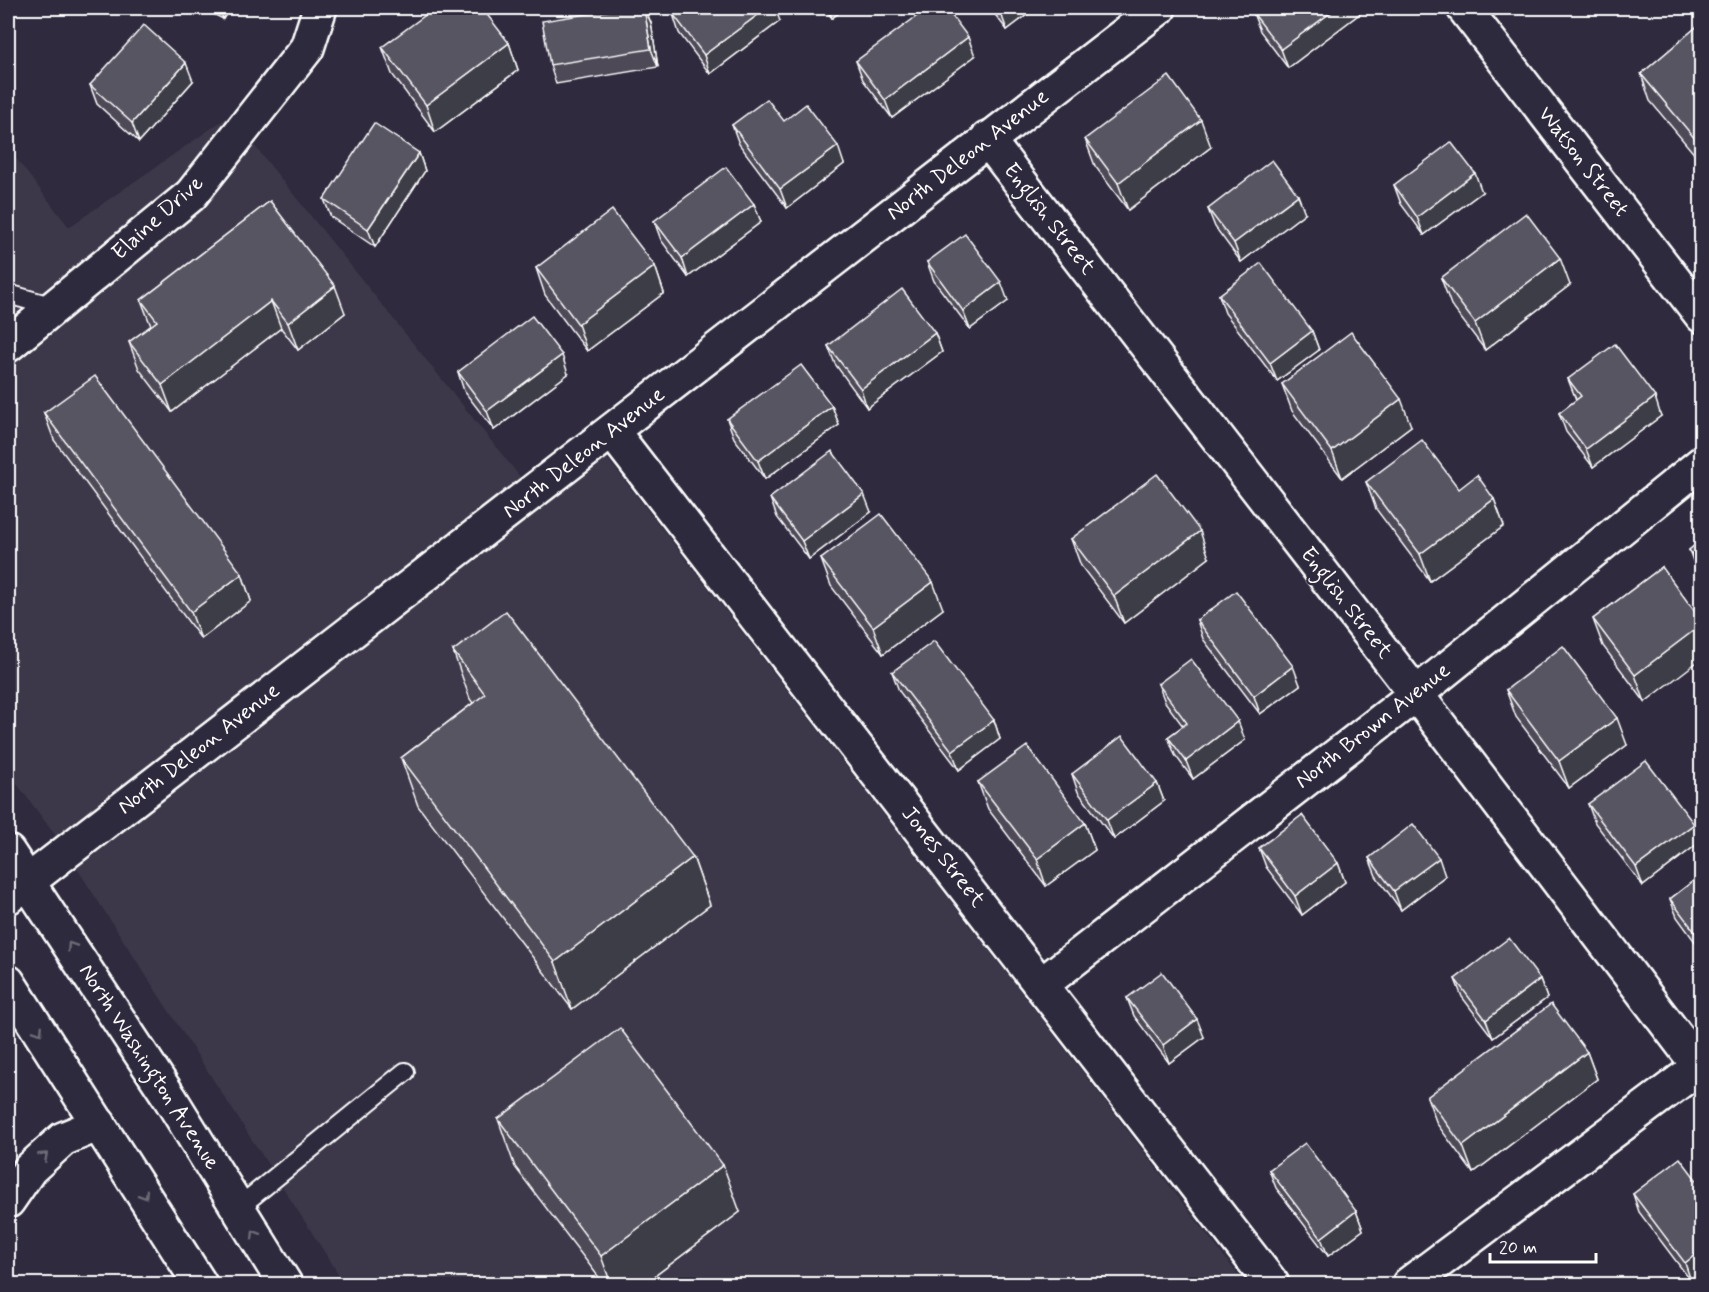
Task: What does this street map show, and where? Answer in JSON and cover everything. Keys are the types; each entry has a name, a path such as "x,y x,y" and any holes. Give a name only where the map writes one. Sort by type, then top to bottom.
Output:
{"street":[{"name":"Elaine Drive","path":"8,345 191,195 307,48 320,8"},
{"name":"North Deleon Avenue","path":"18,889 1159,8"},
{"name":"Watson Street","path":"1464,8 1701,316"},
{"name":"English Street","path":"987,139 1416,694 1700,1068"},
{"name":"Jones Street","path":"612,431 1272,1284"},
{"name":"North Brown Avenue","path":"1041,985 1416,694 1701,463"},
{"name":"North Washington Avenue","path":"8,852 18,889 239,1208 285,1284"},
{"path":"8,984 200,1284"},
{"path":"1408,1284 1700,1068"},
{"path":"8,1202 30,1169 63,1139 99,1124"}],"lane":[{"path":"8,294 54,307"},
{"path":"239,1208 405,1072"}],"shaded area":[{"path":"229,116 178,182 8,321 8,148 69,227"},
{"path":"254,145 521,478 56,836 8,772 8,368 203,209"},
{"path":"607,458 1245,1284 345,1284 76,867"}],"building":[{"path":"435,8 482,8 509,43 426,105 382,47"},
{"path":"625,8 644,8 651,49 550,65 542,21"},
{"path":"681,8 767,8 704,55 673,14"},
{"path":"928,8 946,8 968,37 885,100 856,61"},
{"path":"1261,8 1337,8 1281,49 1253,13"},
{"path":"1701,23 1701,146 1641,74"},
{"path":"144,25 186,63 132,123 90,85"},
{"path":"1169,76 1201,120 1118,183 1085,139"},
{"path":"767,99 784,121 806,104 838,146 780,189 732,125"},
{"path":"374,123 419,153 368,229 324,199"},
{"path":"1451,142 1475,173 1417,217 1394,185"},
{"path":"1272,160 1298,195 1234,243 1208,209"},
{"path":"726,167 754,204 682,258 654,221"},
{"path":"270,201 335,286 288,323 271,301 162,385 129,342 157,321 141,300"},
{"path":"612,210 655,266 578,324 536,268"},
{"path":"1526,213 1560,258 1475,323 1441,278"},
{"path":"965,234 1001,282 963,311 927,262"},
{"path":"1261,263 1312,331 1270,363 1219,295"},
{"path":"902,289 935,333 861,389 828,346"},
{"path":"532,316 562,355 487,411 458,372"},
{"path":"1351,332 1401,399 1332,451 1282,384"},
{"path":"1615,344 1655,397 1586,449 1559,413 1581,396 1568,379"},
{"path":"801,365 832,406 758,461 727,419"},
{"path":"95,376 242,574 191,612 44,413"},
{"path":"1422,440 1459,489 1477,475 1494,499 1420,554 1366,482"},
{"path":"832,451 864,494 802,541 770,498"},
{"path":"1157,474 1200,531 1114,596 1071,539"},
{"path":"881,514 933,582 873,627 821,559"},
{"path":"1701,540 1701,566 1689,550"},
{"path":"1662,567 1701,620 1701,625 1635,675 1593,619"},
{"path":"1236,591 1293,666 1254,696 1197,620"},
{"path":"506,611 693,857 555,962 401,758 485,694 453,651"},
{"path":"934,641 994,720 952,751 892,672"},
{"path":"1563,646 1617,718 1559,761 1506,690"},
{"path":"1191,659 1238,721 1186,761 1168,737 1187,723 1158,684"},
{"path":"1122,736 1157,783 1107,820 1072,774"},
{"path":"1027,746 1085,823 1037,859 978,782"},
{"path":"1646,761 1694,824 1636,867 1588,804"},
{"path":"1302,815 1338,863 1295,896 1259,848"},
{"path":"1413,824 1439,858 1394,891 1369,858"},
{"path":"1701,875 1701,940 1670,899"},
{"path":"1509,938 1540,979 1486,1020 1455,979"},
{"path":"1162,972 1197,1019 1163,1045 1127,998"},
{"path":"1551,1004 1587,1052 1463,1146 1427,1097"},
{"path":"620,1028 723,1165 601,1256 498,1119"},
{"path":"1305,1143 1356,1211 1321,1238 1269,1170"},
{"path":"1680,1158 1701,1186 1701,1219 1698,1221 1701,1225 1701,1250 1685,1263 1633,1194"}]}
